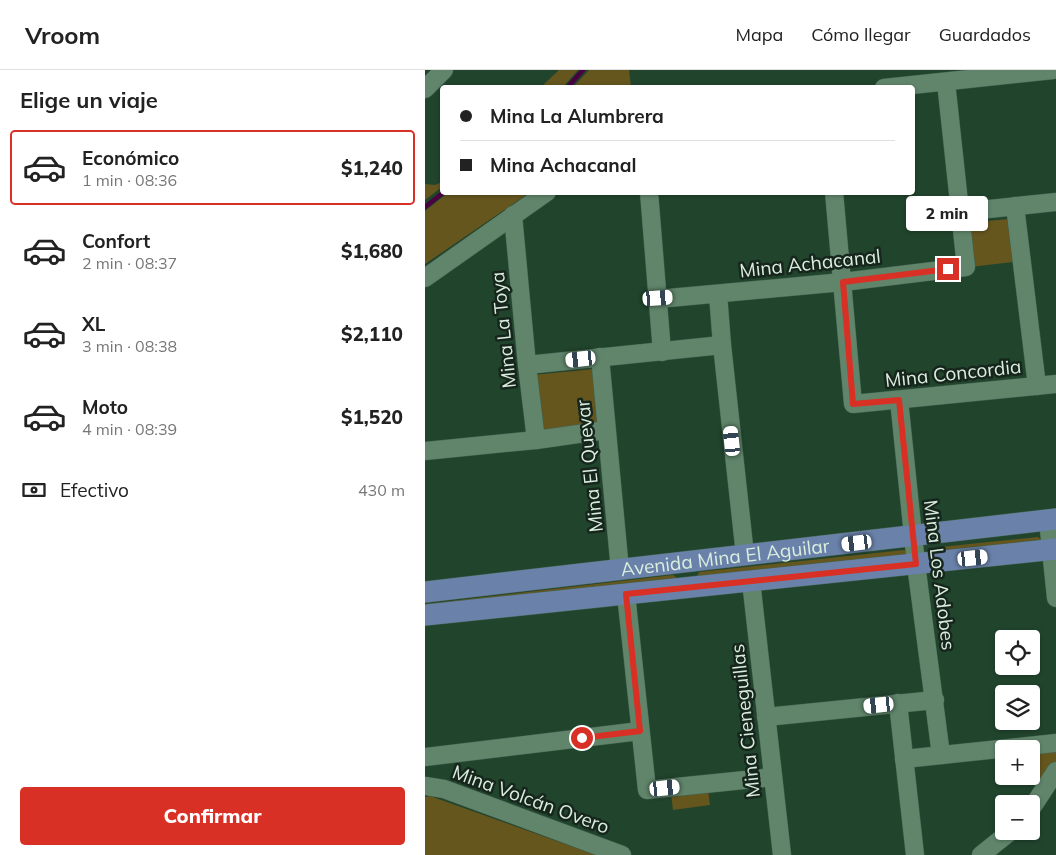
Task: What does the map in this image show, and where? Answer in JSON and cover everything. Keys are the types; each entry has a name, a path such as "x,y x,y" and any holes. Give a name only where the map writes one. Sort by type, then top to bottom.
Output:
{"main road":[{"name":"Avenida Mina El Aguilar","path":"425,592 1052,519"},
{"name":"Avenida Mina El Aguilar","path":"425,615 1053,549"},
{"path":"685,562 687,588"}],"street":[{"path":"425,89 444,70"},
{"path":"893,85 921,77 946,82 1053,70"},
{"path":"946,82 960,212 1056,202"},
{"path":"425,278 543,195"},
{"path":"649,195 662,352"},
{"path":"834,195 843,282"},
{"path":"1015,206 1037,386"},
{"name":"Mina Achacanal","path":"658,298 843,282 966,267 960,212"},
{"name":"Mina La Toya","path":"513,215 536,440"},
{"name":"Mina Concordia","path":"843,282 853,404 1056,384"},
{"path":"718,294 745,555"},
{"path":"527,365 722,345"},
{"name":"Mina El Quevar","path":"600,357 621,570"},
{"name":"Mina Los Adobes","path":"899,400 916,564 941,755"},
{"path":"425,451 536,440 606,430"},
{"path":"1052,519 1056,598"},
{"name":"Mina Cieneguillas","path":"751,581 782,855"},
{"path":"626,594 647,790 773,778"},
{"path":"766,717 935,700"},
{"path":"898,703 915,855"},
{"path":"425,757 640,731"},
{"path":"904,759 1056,743"},
{"path":"1040,795 1056,771"},
{"name":"Mina Volcán Overo","path":"425,786 444,788 621,855"},
{"path":"981,855 1000,840"}],"shaded area":[{"path":"559,70 578,70 565,85 543,85"},
{"path":"589,70 629,70 631,85 575,85"},
{"path":"440,183 440,189 425,200 425,184 435,185"},
{"path":"445,195 526,195 425,264 425,211"},
{"path":"1009,219 1013,262 970,267 965,223"},
{"path":"593,369 599,428 538,435 533,375"},
{"path":"1038,537 1042,540 929,553 931,548"},
{"path":"904,550 908,556 697,577 699,572"},
{"path":"673,575 677,578 425,613 425,604"},
{"path":"1056,747 1056,766 1041,789 1040,781 1040,749"},
{"path":"708,789 710,805 673,810 671,794"},
{"path":"430,796 596,855 425,855 425,797"}],"waterway":[{"path":"570,85 583,70"},
{"path":"425,207 440,195"}],"route":[{"path":"582,738 640,731 626,594 916,564 899,400 853,404 843,282 948,269"}]}
